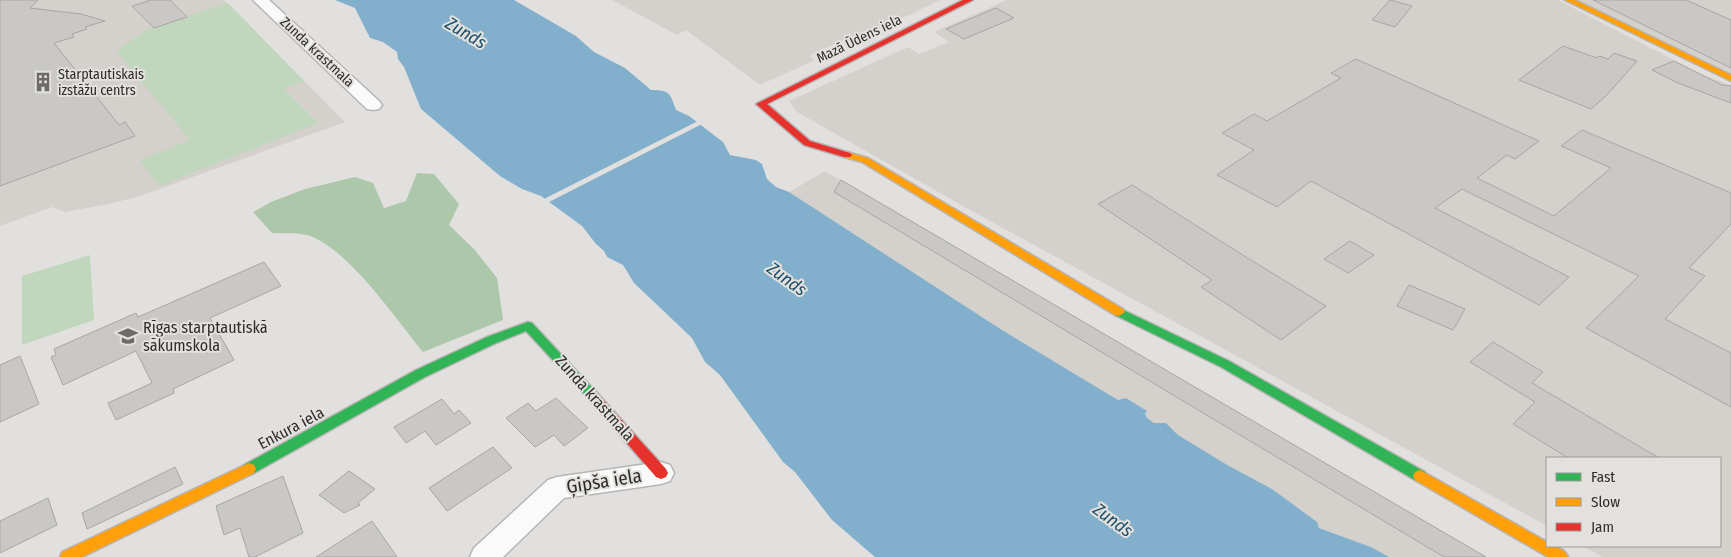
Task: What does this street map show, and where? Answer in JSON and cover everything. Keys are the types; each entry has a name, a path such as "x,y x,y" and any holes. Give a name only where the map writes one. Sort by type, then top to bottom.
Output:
{"street":[{"name":"Zunda krastmala","path":"260,0 373,105"},
{"name":"Mazā Ūdens iela","path":"969,0 761,104 807,143 865,160 1132,320 1225,364 1561,557"},
{"path":"1569,0 1731,78"},
{"name":"Zunda krastmala","path":"528,326 619,422 661,473"},
{"name":"Enkura iela","path":"67,557 285,451 466,348 495,336 528,326"},
{"name":"Ģipša iela","path":"484,557 557,488 661,473"}],"shaded area":[{"name":"Starptautiskais izstāžu centrs","path":"0,0 224,0 345,122 140,196 65,212 52,207 0,226"},
{"path":"612,0 940,0 859,39 852,36 809,56 815,60 760,85 686,30 677,35"},
{"path":"1007,0 1558,0 1701,74 1731,85 1731,557 1603,557 1584,547 1721,547 1721,457 1546,457 1546,525 963,206 797,112 789,101 908,47 919,54 949,42 934,32"},
{"path":"1578,0 1731,0 1731,73"},
{"path":"825,171 1486,557 1389,557 1371,547 1319,528 1272,489 1178,435 1166,423 1154,423 1147,418 1145,414 1147,412 1126,398 1118,400 1002,330 789,192"}],"green space":[{"path":"228,3 304,81 284,89 318,123 159,186 140,160 190,140 116,51 146,30"},
{"path":"417,173 434,174 459,204 449,225 474,249 497,278 503,320 423,352 371,287 341,256 310,236 272,233 253,212 271,202 305,189 355,177 373,183 384,208 406,201"},
{"path":"90,255 94,320 22,345 22,276"}],"water":[{"name":"Zunds","path":"335,0 514,0 576,36 594,52 625,68 651,90 666,92 670,96 676,110 689,116 723,142 730,155 756,160 762,164 767,179 776,187 789,192 1002,330 1118,400 1126,398 1147,411 1145,414 1147,418 1154,423 1166,423 1178,435 1272,489 1317,522 1319,528 1371,547 1389,557 875,557 832,520 795,472 783,462 720,375 705,362 692,338 634,283 623,265 607,257 582,226 541,196 522,189 500,176 421,109 404,67 398,59 397,52 383,42 370,38 355,8"}],"pier":[{"path":"698,121 702,124 547,203 542,200"}],"building":[{"name":"Starptautiskais izstāžu centrs","path":"0,0 38,0 30,8 81,14 105,21 85,27 87,29 72,34 74,37 54,43 119,125 125,122 135,136 0,186"},
{"path":"151,0 170,0 187,17 154,28 132,6"},
{"path":"1390,0 1412,6 1395,27 1372,20"},
{"path":"1593,0 1686,0 1731,20 1731,68"},
{"path":"996,8 1014,18 964,39 946,29"},
{"path":"1563,46 1597,58 1599,56 1608,59 1614,53 1637,61 1606,96 1591,109 1519,80"},
{"path":"1356,59 1539,141 1515,159 1507,155 1477,178 1554,216 1611,168 1561,146 1582,130 1731,193 1731,224 1689,268 1705,276 1665,319 1731,353 1731,407 1586,328 1639,276 1462,189 1435,208 1569,277 1539,305 1311,181 1277,207 1217,175 1254,150 1222,133 1254,114 1267,121 1341,78 1331,73"},
{"path":"1674,61 1722,85 1731,86 1731,103 1678,83 1652,70"},
{"path":"841,180 1486,557 1444,557 834,192"},
{"path":"1132,185 1326,306 1281,340 1201,287 1212,280 1098,204"},
{"path":"1350,241 1374,255 1348,273 1324,259"},
{"path":"264,262 281,286 210,318 234,360 173,389 174,393 116,420 108,403 152,383 136,351 63,385 51,357 56,355 54,349 136,313 138,317"},
{"path":"1409,285 1465,309 1453,330 1397,306"},
{"path":"1493,342 1543,372 1532,383 1657,457 1566,457 1513,424 1535,402 1470,362"},
{"path":"20,356 39,404 0,422 0,365"},
{"path":"556,398 588,428 564,446 554,435 535,447 506,418 528,403 536,411"},
{"path":"442,399 454,414 459,410 471,423 436,445 425,431 406,443 394,427"},
{"path":"493,447 512,468 447,511 429,488"},
{"path":"175,467 183,484 87,529 82,513"},
{"path":"349,471 375,489 358,503 360,505 344,513 319,495"},
{"path":"283,476 303,533 255,557 249,557 240,528 224,535 216,506"},
{"path":"48,498 57,525 0,553 0,521"},
{"path":"372,521 397,557 316,557"}],"traffic: fast":[{"path":"1119,312 1225,364 1420,476"},
{"path":"249,469 456,356 528,326 593,396"}],"traffic: slow":[{"path":"1569,0 1731,78"},
{"path":"847,155 865,160 1119,312"},
{"path":"67,557 249,469"},
{"path":"1420,476 1561,557"}],"traffic: jam":[{"path":"847,155 807,143 761,104 969,0"},
{"path":"593,396 661,473"}],"place":[{"name":"Starptautiskais izstāžu centrs","path":"43,82"},
{"name":"Rīgas starptautiskā sākumskola","path":"128,336"}]}
